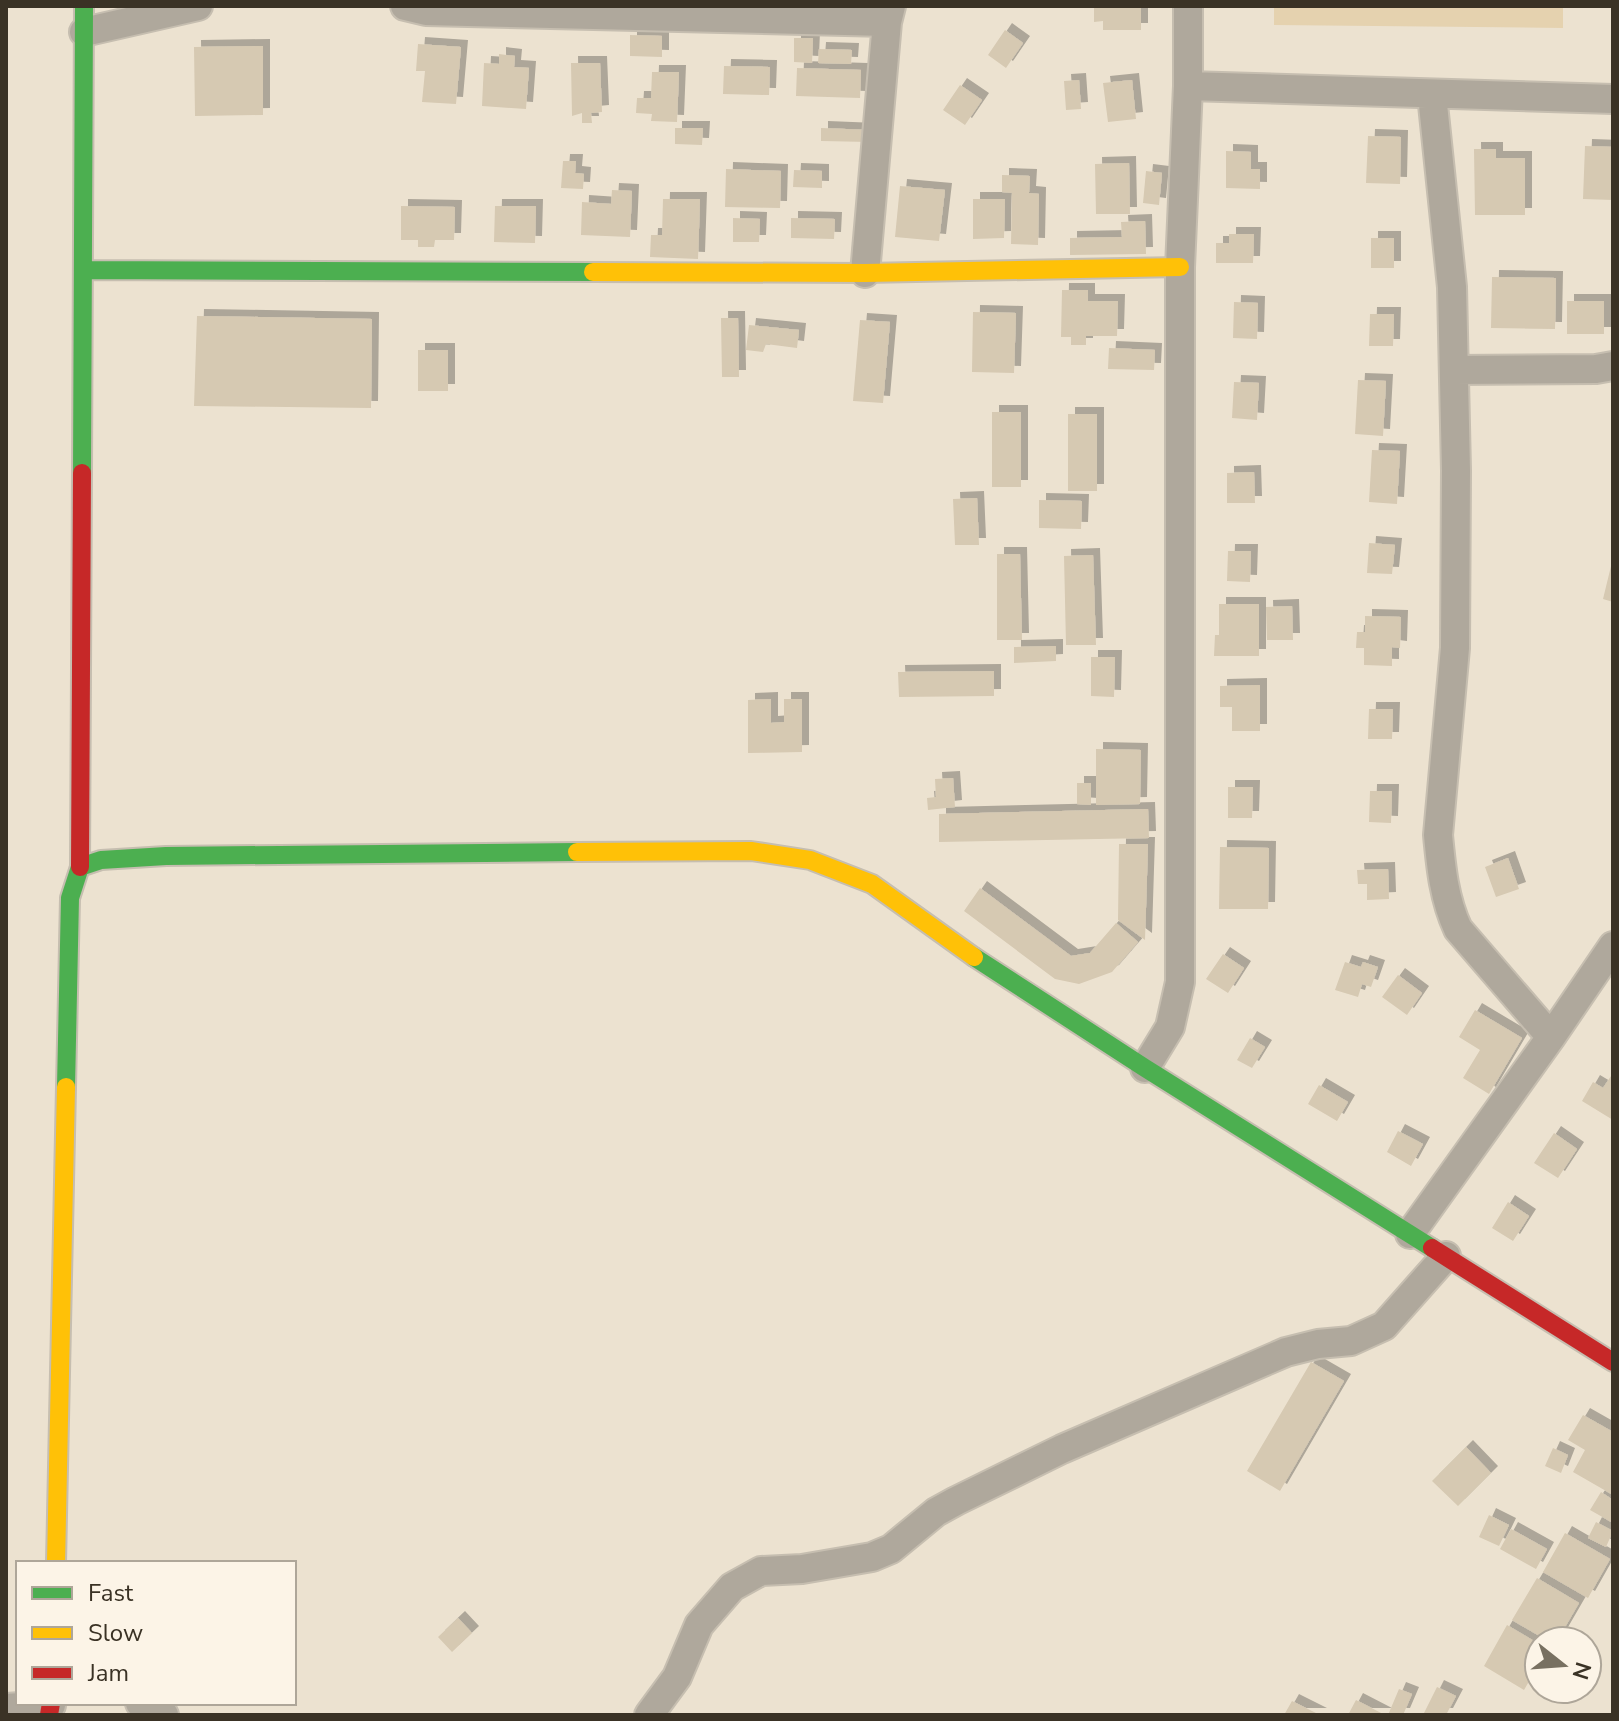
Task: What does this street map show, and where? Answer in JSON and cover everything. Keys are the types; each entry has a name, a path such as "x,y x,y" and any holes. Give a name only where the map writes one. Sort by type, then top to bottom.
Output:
{"street":[{"path":"56,1561 70,898 80,867 84,19 198,6"},
{"path":"405,6 426,11 457,12 889,14 865,273"},
{"path":"1145,1068 1170,1027 1180,982 1180,267 1188,86 1188,6"},
{"path":"1188,86 1613,99"},
{"path":"1432,95 1452,287 1454,370 1455,648 1438,835 1441,864 1448,908 1458,929 1551,1037"},
{"path":"85,270 865,273 1180,267"},
{"path":"1454,370 1596,369 1613,366"},
{"path":"80,867 101,860 166,856 751,851 810,860 872,884 939,934 1145,1068 1613,1362"},
{"path":"1410,1234 1613,946"},
{"path":"649,1715 677,1677 699,1625 732,1587 761,1571 802,1569 872,1557 891,1549 946,1506 1062,1449 1286,1352 1318,1344 1351,1341 1384,1326 1446,1256"},
{"path":"6,1708 50,1708"}],"shaded area":[{"path":"1274,6 1563,6 1563,28 1274,25"}],"building":[{"path":"1094,6 1141,6 1141,30 1103,30 1103,21 1094,22"},
{"path":"1005,30 1023,43 1006,68 988,55"},
{"path":"630,35 662,36 662,57 630,56"},
{"path":"794,38 813,38 812,63 794,62"},
{"path":"418,44 461,47 456,104 422,102 425,71 416,71"},
{"path":"263,46 263,115 195,116 194,47"},
{"path":"819,49 852,50 851,64 818,63"},
{"path":"499,54 515,56 514,67 529,68 526,109 482,106 484,63 499,64"},
{"path":"571,63 600,63 602,112 591,113 592,123 582,123 582,113 572,116"},
{"path":"724,66 770,67 769,95 723,94"},
{"path":"797,68 861,70 860,98 796,96"},
{"path":"652,72 679,72 677,122 651,121 652,114 636,113 637,98 651,98"},
{"path":"1079,80 1081,109 1066,110 1064,81"},
{"path":"1132,80 1136,119 1108,122 1103,83"},
{"path":"960,85 982,100 965,125 943,110"},
{"path":"675,128 703,128 702,145 675,144"},
{"path":"821,128 870,130 870,142 821,141"},
{"path":"1368,136 1401,137 1400,184 1366,183"},
{"path":"1585,146 1613,147 1613,200 1583,199"},
{"path":"1474,149 1496,149 1496,158 1525,158 1525,215 1475,215"},
{"path":"1226,151 1251,152 1251,169 1260,169 1260,189 1226,188"},
{"path":"563,161 576,161 575,173 584,174 583,189 561,188"},
{"path":"1129,163 1130,214 1096,214 1095,164"},
{"path":"726,169 781,171 780,208 725,207"},
{"path":"794,170 822,171 822,188 793,187"},
{"path":"1146,171 1162,173 1159,205 1143,203"},
{"path":"1002,175 1030,176 1029,193 1039,194 1038,245 1011,244 1012,193 1002,192"},
{"path":"900,186 945,190 939,241 895,237"},
{"path":"612,190 632,191 630,237 581,235 582,202 611,204"},
{"path":"663,199 700,199 698,259 650,257 651,235 662,235"},
{"path":"973,199 1005,199 1004,238 973,239"},
{"path":"401,206 455,207 454,240 435,240 434,247 418,247 418,240 401,240"},
{"path":"495,206 536,206 535,243 494,242"},
{"path":"733,218 760,219 759,242 733,242"},
{"path":"791,218 835,219 834,239 791,238"},
{"path":"1145,221 1146,254 1070,255 1070,238 1122,237 1121,222"},
{"path":"1229,234 1254,234 1253,263 1216,263 1216,243 1229,243"},
{"path":"1371,238 1394,238 1394,268 1371,268"},
{"path":"1492,277 1556,278 1555,329 1491,328"},
{"path":"1062,290 1088,290 1088,301 1118,301 1117,336 1086,336 1086,345 1071,345 1071,337 1061,337"},
{"path":"1567,301 1604,301 1604,334 1567,334"},
{"path":"1234,302 1258,303 1257,339 1233,338"},
{"path":"973,312 1016,313 1014,373 972,372"},
{"path":"1370,314 1394,314 1393,346 1369,346"},
{"path":"197,316 372,319 371,408 194,406"},
{"path":"721,318 738,318 739,377 722,377"},
{"path":"860,320 890,322 883,403 853,401"},
{"path":"749,325 799,330 797,348 766,344 763,352 746,350"},
{"path":"1109,348 1155,350 1154,370 1108,369"},
{"path":"418,350 448,350 448,391 418,391"},
{"path":"1358,380 1386,381 1383,436 1355,434"},
{"path":"1234,382 1259,383 1257,420 1232,418"},
{"path":"992,412 1021,412 1021,487 992,487"},
{"path":"1068,414 1097,414 1097,491 1068,491"},
{"path":"1372,450 1400,451 1397,504 1369,502"},
{"path":"1254,472 1255,503 1227,503 1227,473"},
{"path":"977,498 979,545 955,545 953,499"},
{"path":"1039,500 1082,501 1081,529 1039,528"},
{"path":"1369,543 1395,545 1392,574 1367,573"},
{"path":"1228,551 1251,551 1250,582 1227,581"},
{"path":"997,554 1020,554 1022,640 997,640"},
{"path":"1093,555 1096,645 1066,645 1064,556"},
{"path":"1613,562 1613,602 1603,599"},
{"path":"1219,604 1259,604 1259,656 1214,656 1215,635 1219,635"},
{"path":"1292,606 1293,640 1267,640 1266,607"},
{"path":"1365,616 1401,617 1400,648 1392,647 1392,666 1364,665 1364,648 1356,648 1357,632 1365,632"},
{"path":"1056,646 1056,661 1014,663 1014,647"},
{"path":"1091,657 1115,657 1114,697 1091,696"},
{"path":"994,671 994,696 899,697 898,672"},
{"path":"1260,685 1260,731 1232,731 1232,707 1220,707 1220,686"},
{"path":"771,699 771,723 784,722 784,699 802,699 802,752 748,753 748,700"},
{"path":"1369,709 1393,709 1392,739 1368,739"},
{"path":"1096,749 1141,750 1140,804 1096,805"},
{"path":"953,778 955,807 928,810 927,798 936,797 935,779"},
{"path":"1077,783 1091,783 1091,805 1077,804"},
{"path":"1228,787 1253,787 1252,818 1228,818"},
{"path":"1370,791 1392,791 1391,823 1369,822"},
{"path":"1148,809 1149,838 939,842 939,814"},
{"path":"1119,844 1148,844 1145,940 1118,920"},
{"path":"1220,847 1269,848 1268,909 1219,909"},
{"path":"1508,858 1519,889 1496,897 1485,867"},
{"path":"1388,869 1389,899 1367,900 1367,884 1358,884 1357,870"},
{"path":"980,888 1071,956 1090,953 1116,923 1138,942 1112,972 1079,984 1055,979 964,911"},
{"path":"1223,954 1244,968 1228,993 1206,979"},
{"path":"1345,962 1361,967 1363,962 1378,967 1371,987 1362,984 1358,997 1335,990"},
{"path":"1398,975 1422,993 1407,1015 1382,997"},
{"path":"1475,1010 1522,1038 1489,1094 1463,1078 1480,1050 1459,1037"},
{"path":"1250,1038 1265,1047 1252,1068 1237,1060"},
{"path":"1613,1073 1613,1120 1582,1101 1593,1082 1603,1088"},
{"path":"1319,1085 1348,1102 1337,1121 1308,1104"},
{"path":"1398,1131 1423,1144 1411,1166 1387,1152"},
{"path":"1554,1133 1577,1149 1558,1178 1534,1163"},
{"path":"1508,1202 1529,1216 1513,1241 1492,1228"},
{"path":"1311,1362 1344,1381 1280,1491 1247,1471"},
{"path":"1583,1415 1613,1432 1613,1495 1573,1472 1585,1450 1568,1440"},
{"path":"1466,1447 1491,1473 1458,1506 1432,1481"},
{"path":"1553,1448 1568,1455 1561,1473 1545,1466"},
{"path":"1601,1492 1613,1500 1613,1523 1590,1510"},
{"path":"1489,1515 1509,1525 1499,1546 1479,1537"},
{"path":"1596,1522 1613,1531 1606,1547 1588,1538"},
{"path":"1511,1529 1547,1549 1536,1569 1500,1549"},
{"path":"1565,1533 1610,1559 1588,1598 1543,1572"},
{"path":"1537,1578 1579,1603 1566,1625 1523,1626 1512,1620"},
{"path":"458,1618 472,1633 452,1652 438,1637"},
{"path":"1507,1625 1523,1634 1523,1689 1484,1666"},
{"path":"1437,1687 1456,1696 1446,1715 1423,1715"},
{"path":"1399,1689 1412,1694 1403,1715 1388,1715"},
{"path":"1356,1700 1385,1715 1348,1715"},
{"path":"1292,1701 1320,1715 1284,1715"}],"traffic: fast":[{"path":"82,473 84,6"},
{"path":"85,270 593,272"},
{"path":"66,1087 70,898 80,867 101,860 166,856 577,852"},
{"path":"974,957 1432,1248"}],"traffic: slow":[{"path":"593,272 865,273 1180,267"},
{"path":"577,852 751,851 810,860 872,884 974,957"},
{"path":"56,1561 66,1087"}],"traffic: jam":[{"path":"80,867 82,473"},
{"path":"1432,1248 1613,1362"},
{"path":"49,1715 51,1705"}]}
